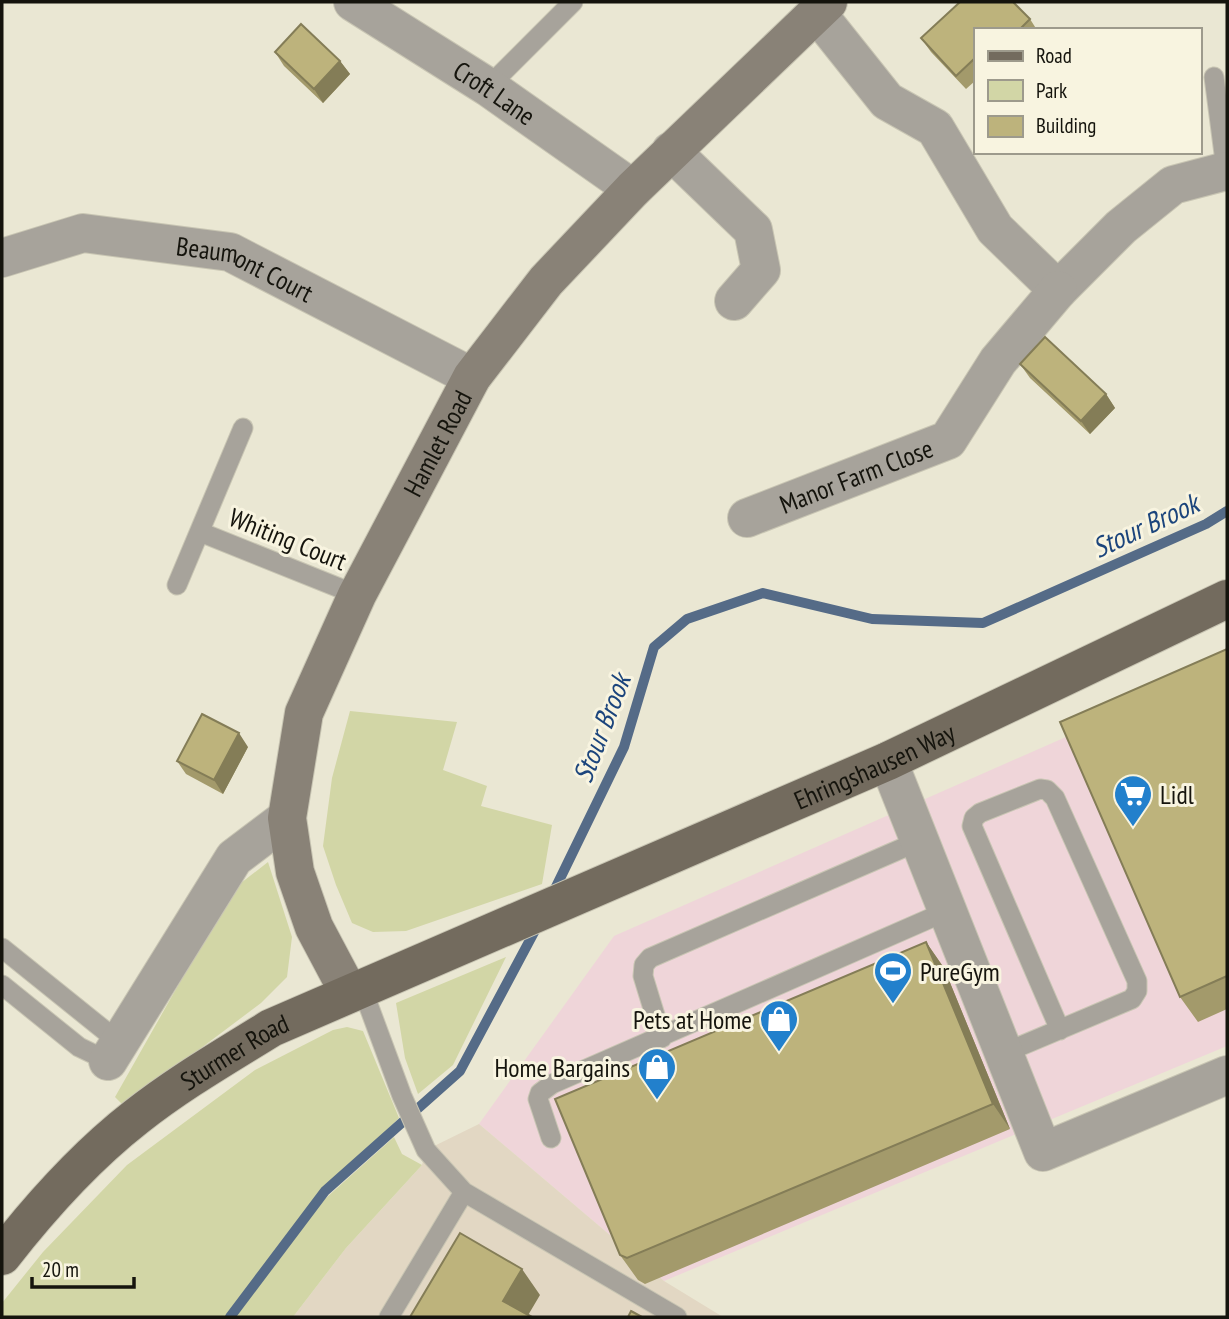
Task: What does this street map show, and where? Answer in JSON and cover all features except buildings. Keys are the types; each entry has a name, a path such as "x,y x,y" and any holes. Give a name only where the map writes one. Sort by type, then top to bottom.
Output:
{"main road":[{"name":"Ehringshausen Way","path":"517,921 888,761 1227,599"},
{"name":"Sturmer Road","path":"2,1256 32,1217 136,1117 194,1076 271,1028 517,921"}],"street":[{"name":"Croft Lane","path":"353,2 488,87 633,189"},
{"name":"Hamlet Road","path":"355,990 314,927 295,872 287,818 304,713 357,595 472,377 546,281 671,151 822,7"},
{"path":"822,7 887,101 934,128 995,229 1058,290"},
{"path":"671,151 753,230 761,270 734,301"},
{"name":"Manor Farm Close","path":"747,518 948,440 998,361 1058,290 1121,227 1172,185 1226,174"},
{"name":"Beaumont Court","path":"2,258 83,233 230,252 472,377"},
{"path":"888,761 1043,1152 1227,1075"},
{"path":"114,1051 234,858 287,818"}],"lane":[{"path":"488,87 573,2"},
{"path":"1214,77 1226,174"},
{"name":"Whiting Court","path":"177,585 243,428"},
{"name":"Whiting Court","path":"200,532 357,595"},
{"path":"1004,1053 1060,1030 1132,999 1137,991 1137,981 1055,798 1048,790 1040,789 980,813 974,818 972,826 1060,1030"},
{"path":"662,1038 643,976 644,965 650,958 919,841"},
{"path":"551,1138 538,1099 540,1093 552,1084 947,911"},
{"path":"2,948 114,1051"},
{"path":"2,985 79,1047 114,1051"},
{"path":"355,990 426,1150 464,1192 677,1317"},
{"path":"389,1317 464,1192"}],"shaded area":[{"path":"1227,666 1227,1046 664,1281 479,1124 614,936"},
{"path":"479,1124 664,1281 723,1317 293,1317 346,1248 422,1165 426,1150"}],"green space":[{"path":"350,711 457,722 443,770 487,786 481,806 552,825 542,884 406,931 373,932 352,923 323,846 332,778"},
{"path":"268,862 292,937 287,977 261,1003 124,1106 115,1097 232,890"},
{"path":"506,957 453,1065 418,1094 405,1058 396,1003"},
{"path":"347,1027 363,1031 399,1118 313,1203 275,1249 297,1224 394,1137 402,1154 422,1165 346,1248 293,1317 2,1317 2,1303 43,1252 127,1165 255,1070 333,1030"}],"waterway":[{"name":"Stour Brook","path":"553,893 624,747 654,647 687,619 763,593 872,619 983,623 1206,524 1227,511"},
{"name":"Stour Brook","path":"230,1317 325,1191 460,1071 539,923"}],"place":[{"name":"Lidl","path":"1133,828"},
{"name":"PureGym","path":"893,1005"},
{"name":"Pets at Home","path":"779,1053"},
{"name":"Home Bargains","path":"657,1101"}]}
